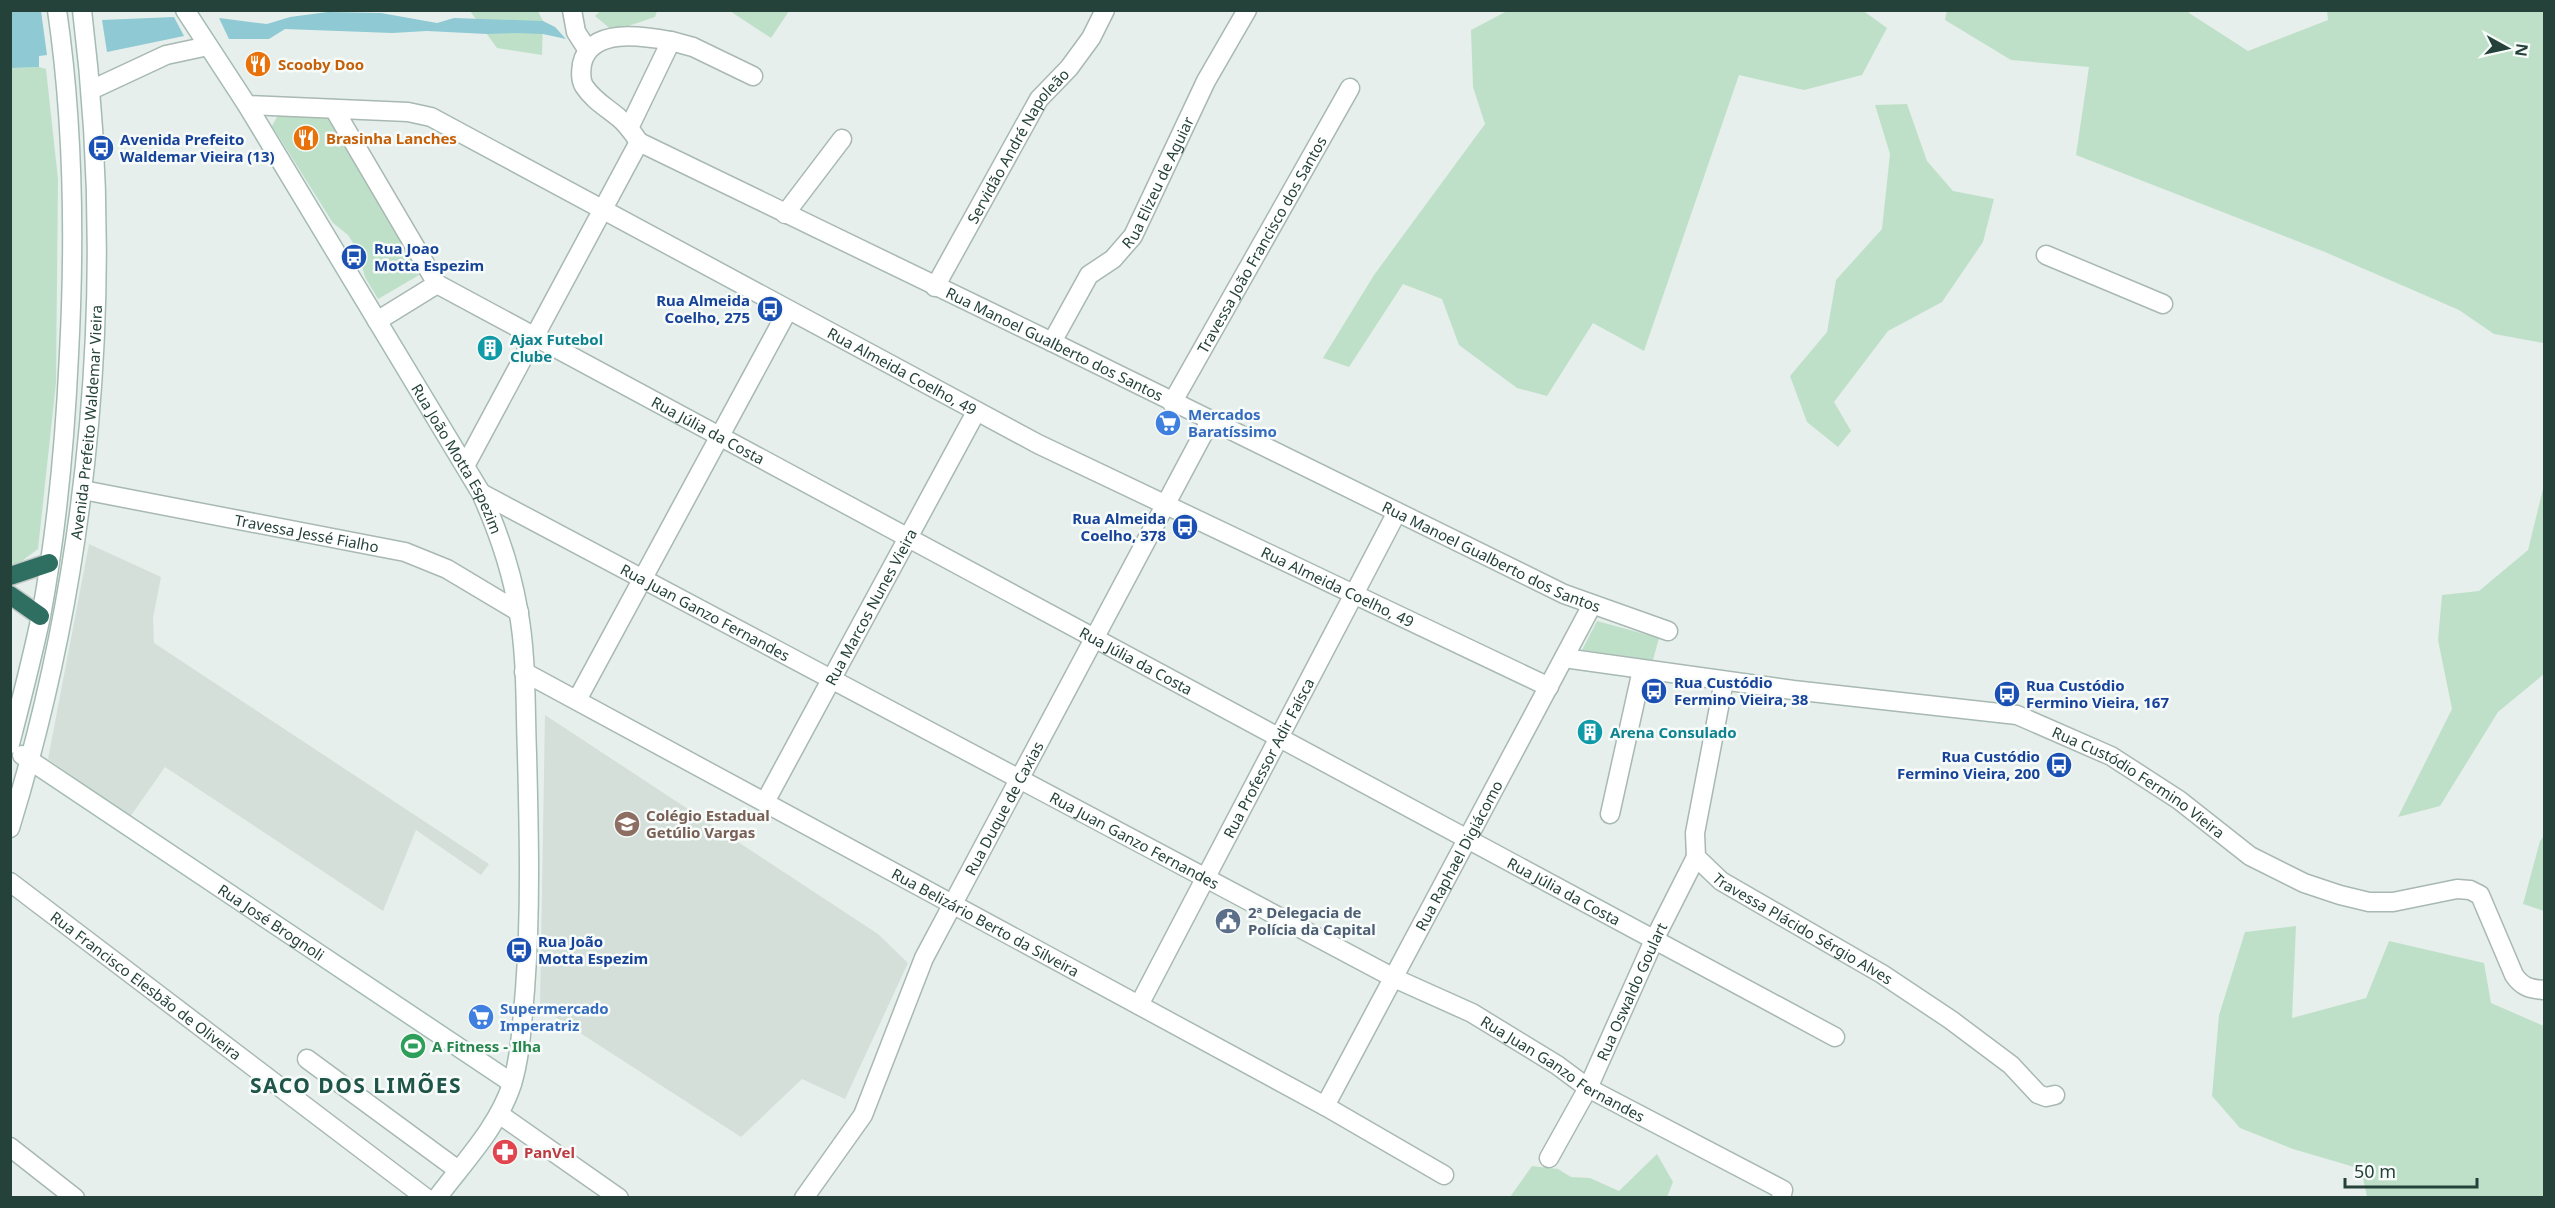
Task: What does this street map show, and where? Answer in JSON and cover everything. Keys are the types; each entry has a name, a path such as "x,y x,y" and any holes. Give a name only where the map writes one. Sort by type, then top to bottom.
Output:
{"highway":[{"path":"10,576 49,563"},
{"path":"10,595 40,616"}],"street":[{"name":"Avenida Prefeito Waldemar Vieira","path":"10,746 40,616 49,563 62,463 68,392 73,178 65,65 57,10"},
{"name":"Avenida Prefeito Waldemar Vieira","path":"10,828 30,760 60,634 83,490 96,318 97,179 91,90 82,10"},
{"name":"Rua João Motta Espezim","path":"185,10 247,105 481,493 505,551 519,612 524,672 528,804 528,944 522,1025 512,1083 499,1114 437,1197"},
{"path":"572,10 576,32 587,49 597,41 647,36 693,47 753,76"},
{"name":"Servidão André Napoleão","path":"935,287 1039,99 1069,68 1091,38 1106,10"},
{"name":"Rua Elizeu de Aguiar","path":"1052,342 1089,275 1113,259 1133,236 1206,81 1247,10"},
{"path":"465,466 602,210 671,41"},
{"path":"91,90 166,55 208,46"},
{"name":"Rua Manoel Gualberto dos Santos","path":"587,49 581,72 582,83 591,95 634,135 786,214 1396,512 1592,605 1668,631"},
{"name":"Travessa João Francisco dos Santos","path":"1172,403 1350,88"},
{"name":"Rua Almeida Coelho, 49","path":"247,105 421,113 976,412 1165,505 1549,687"},
{"path":"334,109 437,284 378,321"},
{"path":"786,214 842,139"},
{"path":"2046,255 2163,303"},
{"name":"Rua Júlia da Costa","path":"437,284 1280,736 1835,1037"},
{"path":"577,700 788,310"},
{"path":"68,392 91,393"},
{"name":"Rua Marcos Nunes Vieira","path":"765,802 976,412"},
{"name":"Rua Duque de Caxias","path":"804,1197 863,1115 909,994 952,903 1210,421"},
{"name":"Travessa Jessé Fialho","path":"83,490 405,552 447,569 519,612"},
{"name":"Rua Juan Ganzo Fernandes","path":"481,493 1394,978 1472,1013 1557,1065 1588,1088 1782,1194"},
{"name":"Rua Professor Adir Faísca","path":"1139,1005 1396,512"},
{"name":"Rua Raphael Digiácomo","path":"1325,1106 1592,605"},
{"path":"40,616 60,634"},
{"name":"Rua Custódio Fermino Vieira","path":"1564,658 1724,681 2017,715 2111,756 2179,800 2250,856 2304,883 2369,902 2393,902 2457,889 2470,890 2480,895 2520,984 2531,989 2544,990"},
{"path":"1610,814 1650,671"},
{"name":"Rua Belizário Berto da Silveira","path":"524,672 1325,1106 1444,1175"},
{"path":"1696,857 1695,833 1724,681"},
{"name":"Rua José Brognoli","path":"10,746 512,1083"},
{"name":"Rua Oswaldo Goulart","path":"1549,1158 1588,1088 1655,938 1696,857"},
{"name":"Travessa Plácido Sérgio Alves","path":"1696,857 1720,882 1882,974 1951,1020 2005,1060 2038,1094 2046,1097 2055,1095"},
{"name":"Rua Francisco Elesbão de Oliveira","path":"10,882 426,1197"},
{"path":"307,1059 458,1170"},
{"path":"499,1114 619,1197"},
{"path":"10,1147 75,1197"}],"shaded area":[{"path":"89,544 161,577 153,618 154,643 489,864 481,875 416,830 383,911 165,767 130,817 48,759"},
{"name":"Colégio Estadual Getúlio Vargas","path":"545,715 878,934 908,963 845,1099 802,1079 741,1137 540,1007"}],"green space":[{"path":"1509,10 1862,10 1887,28 1862,75 1804,90 1739,75 1644,351 1593,323 1547,396 1517,388 1459,345 1442,299 1403,284 1349,367 1323,358 1374,275 1485,124 1473,87 1471,30"},
{"path":"1947,10 2189,11 2248,51 2328,20 2327,11 2544,11 2544,343 2494,334 2459,310 2325,252 2076,155 2089,67 2011,60 1945,20"},
{"path":"470,11 538,11 543,21 542,55 497,48"},
{"path":"600,11 657,11 655,17 613,31 595,16"},
{"path":"730,11 789,11 771,38"},
{"path":"11,68 46,69 58,179 56,383 38,549 11,569"},
{"path":"1907,104 1927,161 1953,191 1994,199 1983,242 1942,302 1888,331 1834,402 1851,431 1838,447 1807,422 1790,376 1827,332 1836,280 1882,229 1890,154 1875,105"},
{"path":"278,115 331,118 421,274 378,299 365,277 358,251 348,235 333,223 272,126"},
{"path":"2544,485 2544,674 2498,712 2440,806 2398,817 2452,709 2438,640 2442,595 2479,591 2528,550"},
{"path":"1597,621 1659,638 1653,660 1582,650"},
{"path":"2544,836 2544,911 2523,904 2540,841"},
{"path":"2296,926 2292,1018 2366,998 2389,941 2484,963 2491,1003 2544,1026 2544,1197 2367,1197 2361,1169 2293,1149 2240,1128 2212,1096 2219,1015 2245,932"},
{"path":"1657,1154 1673,1182 1667,1197 1510,1197 1532,1166 1558,1169 1571,1177 1590,1178 1619,1191"}],"water":[{"path":"10,11 41,11 47,55 39,56 39,67 11,68"},
{"path":"328,12 381,13 437,23 454,18 543,21 555,27 566,39 543,34 516,33 427,31 392,33 285,29 269,39 229,39 219,18 267,24 290,17"},
{"path":"174,17 184,36 107,52 102,20"}],"place":[{"name":"Scooby Doo","path":"258,64"},
{"name":"Brasinha Lanches","path":"306,138"},
{"name":"Avenida Prefeito Waldemar Vieira (13)","path":"101,148"},
{"name":"Rua Joao Motta Espezim","path":"354,257"},
{"name":"Rua Almeida Coelho, 275","path":"770,309"},
{"name":"Ajax Futebol Clube","path":"490,348"},
{"name":"Mercados Baratíssimo","path":"1168,423"},
{"name":"Rua Almeida Coelho, 378","path":"1185,527"},
{"name":"Rua Custódio Fermino Vieira, 38","path":"1654,691"},
{"name":"Rua Custódio Fermino Vieira, 167","path":"2007,694"},
{"name":"Arena Consulado","path":"1590,732"},
{"name":"Rua Custódio Fermino Vieira, 200","path":"2059,765"},
{"name":"Colégio Estadual Getúlio Vargas","path":"627,824"},
{"name":"2ª Delegacia de Polícia da Capital","path":"1228,921"},
{"name":"Rua João Motta Espezim","path":"519,950"},
{"name":"Supermercado Imperatriz","path":"481,1017"},
{"name":"A Fitness - Ilha","path":"413,1046"},
{"name":"PanVel","path":"505,1152"}],"district":[{"name":"SACO DOS LIMÕES","path":"356,1085"}]}
